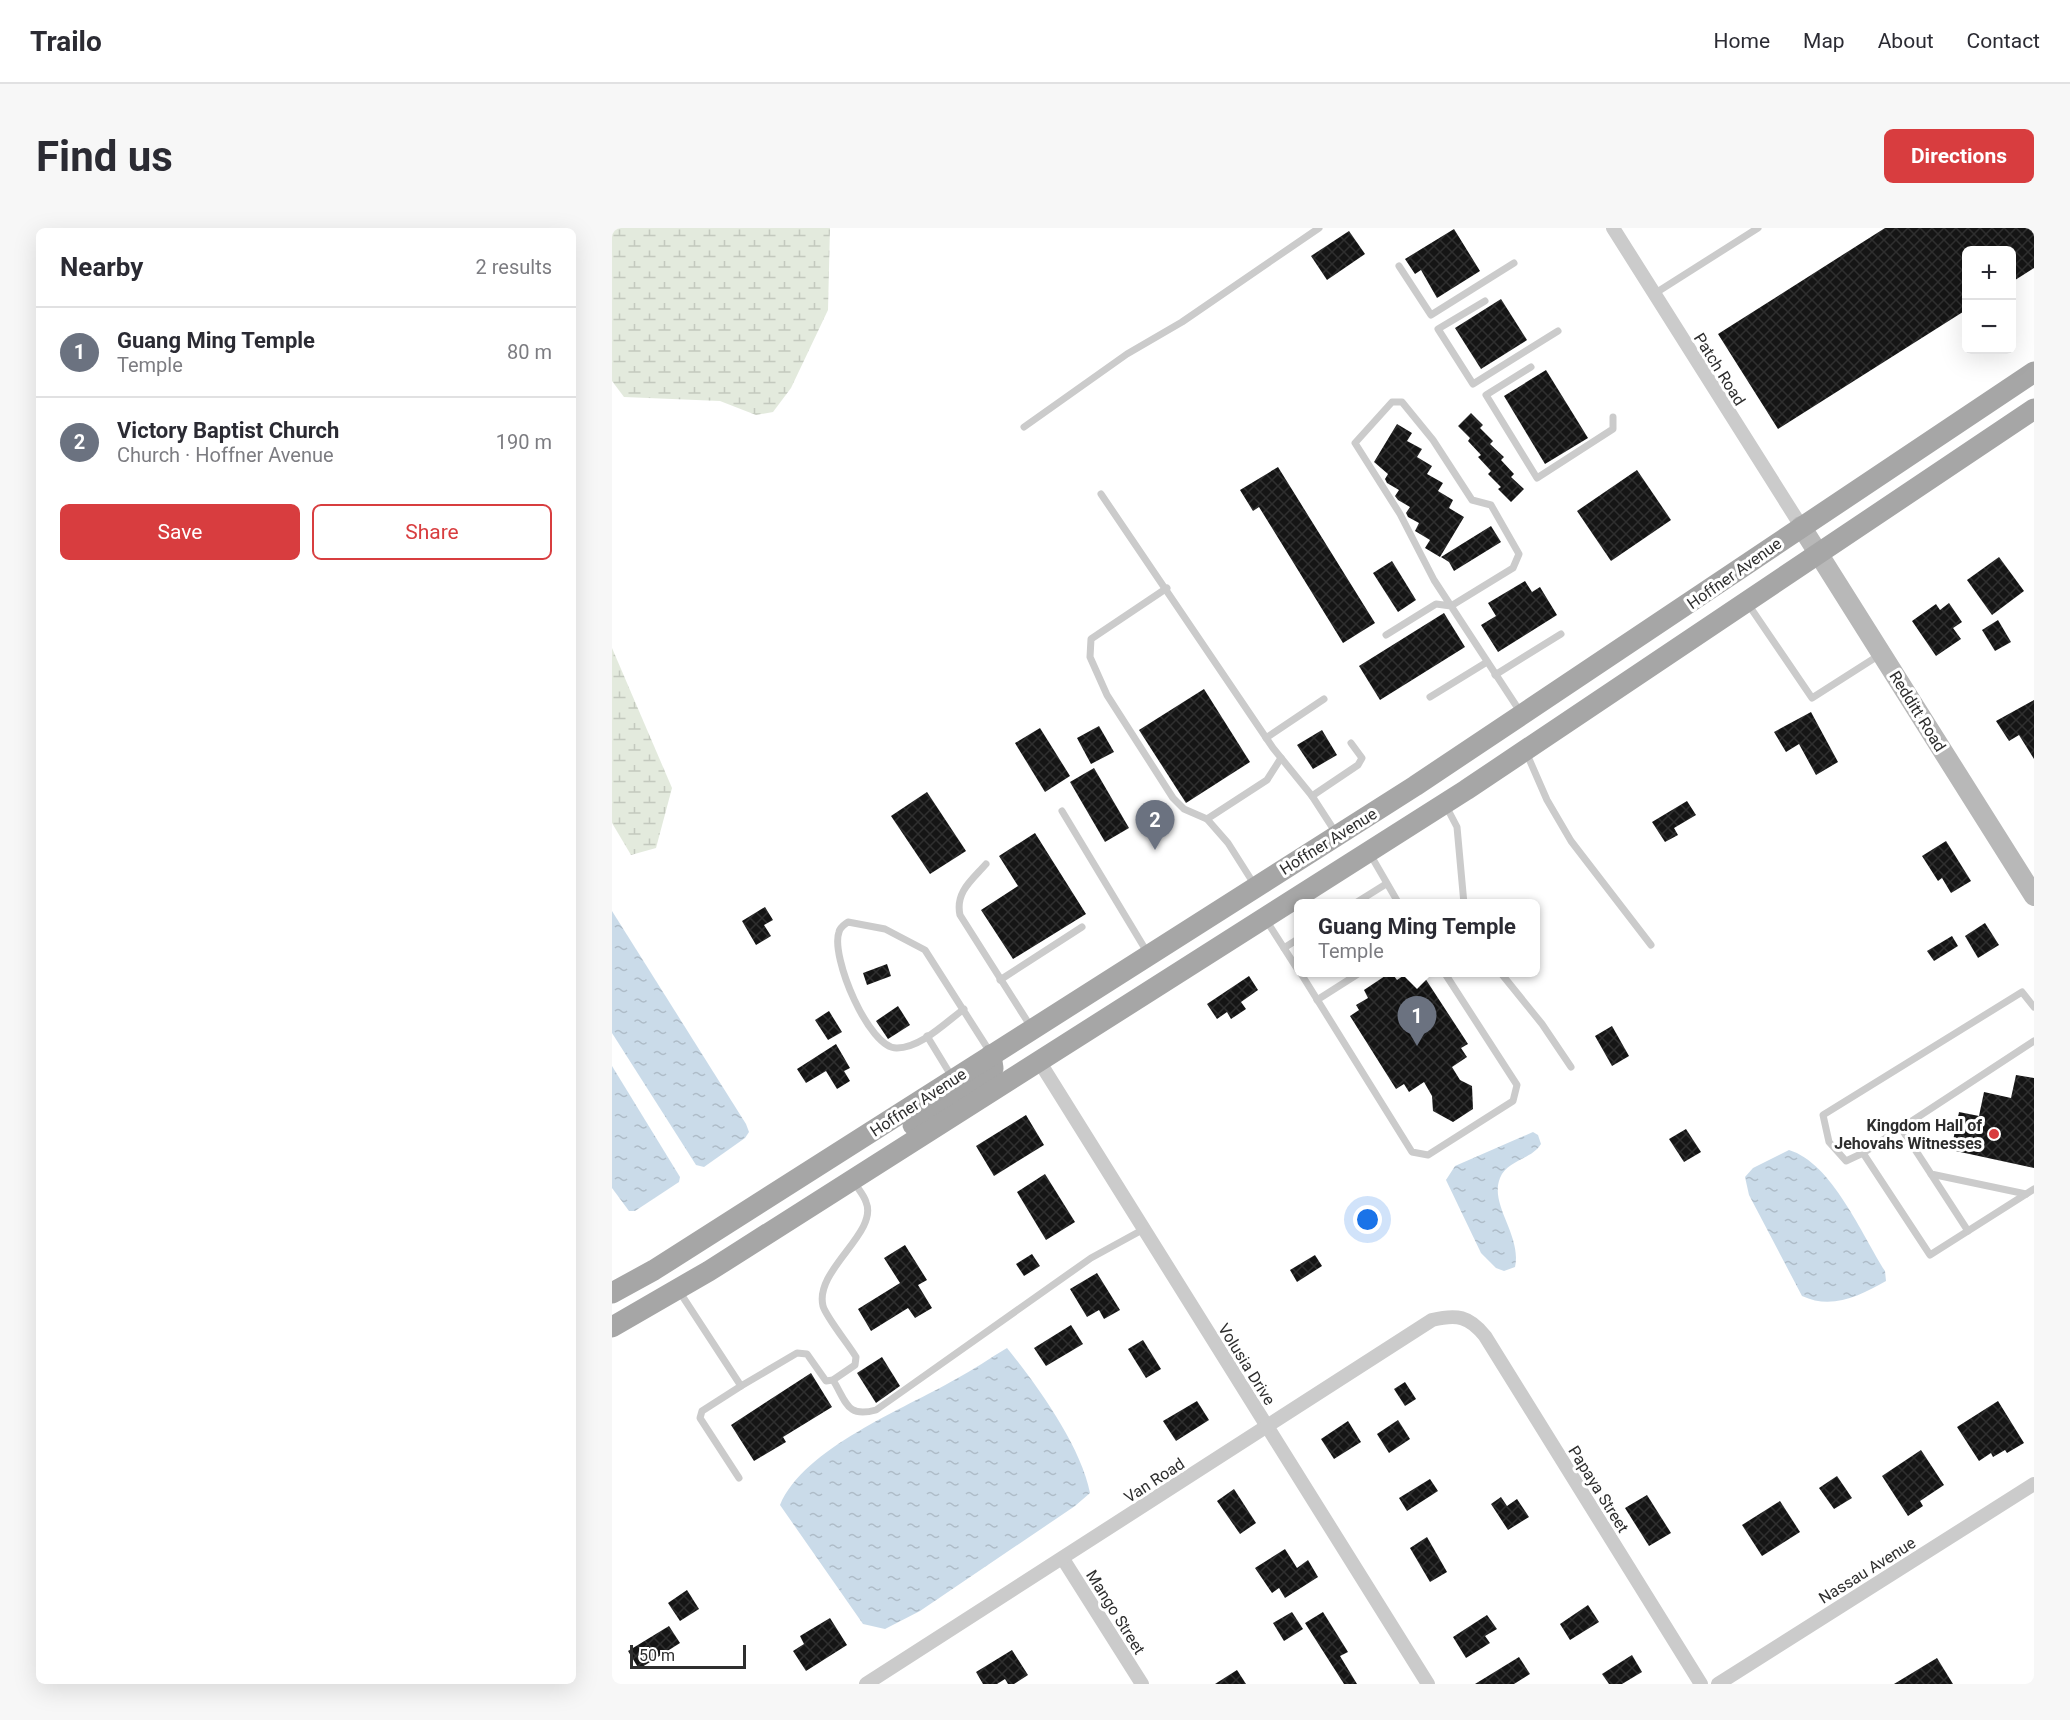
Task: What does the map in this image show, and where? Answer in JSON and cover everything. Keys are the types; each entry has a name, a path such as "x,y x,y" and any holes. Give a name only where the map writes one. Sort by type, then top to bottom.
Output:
{"main road":[{"name":"Hoffner Avenue","path":"612,1293 654,1270 1338,835 1522,715 2034,372"},
{"name":"Hoffner Avenue","path":"1295,899 1525,750 2034,409"},
{"path":"1445,803 1449,791 1506,750 1516,738 1522,715"},
{"path":"1265,918 1285,884 1326,856 1338,835"},
{"name":"Hoffner Avenue","path":"612,1328 678,1290 1294,900"},
{"path":"1039,1061 1039,1045 1044,1037 1136,977 1148,955"},
{"path":"852,1180 866,1155 984,1078 993,1068 992,1055"}],"street":[{"name":"Patch Road","path":"1612,228 1801,526"},
{"name":"Redditt Road","path":"1801,526 2034,896"},
{"name":"Volusia Drive","path":"1039,1061 1428,1684"},
{"name":"Van Road","path":"866,1684 1432,1320 1450,1316 1464,1317"},
{"name":"Papaya Street","path":"1464,1317 1474,1323 1485,1336 1701,1684"},
{"name":"Nassau Avenue","path":"1718,1684 2034,1484"},
{"name":"Mango Street","path":"1063,1558 1142,1684"}],"lane":[{"path":"1024,427 1127,354 1182,322 1319,228"},
{"path":"1654,294 1758,228"},
{"path":"1399,266 1431,315 1514,263"},
{"path":"1485,301 1438,329 1473,384 1558,331"},
{"path":"1532,367 1486,395 1537,478 1613,429 1613,417"},
{"path":"1386,635 1436,604 1450,606 1513,568 1519,554 1491,505 1472,500 1433,440 1402,402 1392,402 1355,443 1400,513 1434,580 1450,606 1522,715"},
{"path":"1101,494 1167,588 1266,738 1312,796 1338,835"},
{"path":"1167,588 1091,639 1090,657 1107,695 1173,798 1184,809 1208,819 1228,843 1256,887"},
{"path":"1746,602 1812,698 1881,653"},
{"path":"1496,675 1561,634"},
{"path":"1430,697 1487,662"},
{"path":"1266,738 1324,699"},
{"path":"1312,796 1358,765 1362,758 1351,742"},
{"path":"1525,750 1547,800 1571,840 1651,945"},
{"path":"1208,819 1267,780 1281,758"},
{"path":"1445,803 1457,827 1464,899"},
{"path":"1062,811 1148,955"},
{"path":"1369,852 1396,899"},
{"path":"986,864 963,889 957,902 960,915 1032,1029"},
{"path":"1361,899 1386,884"},
{"path":"1265,918 1294,963"},
{"path":"964,1009 927,1036 902,1048 894,1049 876,1038 847,983 840,956 838,934 842,926 848,922 885,929 925,950 964,1009 992,1055"},
{"path":"1000,980 1082,927"},
{"path":"1284,948 1294,942"},
{"path":"1303,977 1412,1152 1428,1155 1513,1101 1517,1085 1447,977"},
{"path":"1317,1000 1353,977"},
{"path":"1504,977 1542,1024 1571,1067"},
{"path":"2034,1007 2022,992 1823,1114 1829,1142 1846,1161 1863,1153 2034,1041"},
{"path":"927,1036 954,1079"},
{"path":"1901,1128 1968,1231"},
{"path":"1863,1153 1930,1255 2034,1189"},
{"path":"1930,1174 2026,1194"},
{"path":"739,1478 700,1418 702,1410 797,1353 807,1354 826,1381 833,1380 855,1365 856,1357 823,1306 824,1292 831,1273 868,1216 867,1203 852,1180"},
{"path":"833,1380 852,1412 859,1414 876,1410 1091,1258 1144,1229"},
{"path":"678,1290 741,1386"}],"green space":[{"path":"612,228 830,228 828,310 791,388 773,412 756,415 720,401 624,397 612,381"},
{"path":"612,648 672,788 656,848 631,855 612,823"}],"water":[{"path":"612,911 749,1132 745,1138 704,1167 696,1165 612,1033"},
{"path":"612,1066 680,1177 679,1182 635,1211 629,1211 612,1188"},
{"path":"1533,1132 1538,1135 1541,1144 1531,1154 1508,1167 1500,1178 1499,1199 1516,1255 1515,1267 1504,1271 1496,1268 1481,1253 1446,1180 1455,1166"},
{"path":"1789,1150 1805,1157 1832,1185 1856,1220 1885,1271 1886,1281 1866,1292 1835,1301 1824,1302 1802,1296 1749,1195 1745,1177 1753,1168"},
{"path":"1007,1348 1044,1398 1068,1436 1085,1475 1090,1493 1075,1506 920,1611 885,1629 863,1624 780,1505 792,1484 810,1465 833,1448"}],"building":[{"path":"1885,228 2034,228 2034,268 2016,279 2016,246 1962,246 1962,313 1778,429 1718,334"},
{"path":"1454,229 1480,271 1437,298 1421,270 1415,274 1405,259"},
{"path":"1349,231 1365,254 1327,280 1311,256"},
{"path":"1501,299 1527,340 1481,369 1455,328"},
{"path":"1546,370 1588,438 1545,464 1504,396"},
{"path":"1471,413 1483,425 1480,428 1493,441 1490,444 1504,457 1501,460 1514,474 1511,477 1524,489 1511,502 1498,489 1501,487 1488,474 1491,471 1478,457 1481,455 1468,441 1470,438 1458,426"},
{"path":"1397,424 1412,433 1407,441 1422,449 1417,457 1432,466 1427,474 1443,483 1438,491 1453,500 1449,508 1464,517 1440,557 1425,548 1430,540 1415,531 1419,523 1408,517 1406,513 1410,507 1398,500 1395,496 1399,490 1387,483 1385,479 1388,474 1374,462"},
{"path":"1278,467 1375,623 1343,643 1259,507 1253,511 1240,490"},
{"path":"1637,470 1671,520 1611,561 1577,511"},
{"path":"1491,526 1501,542 1454,571 1449,562 1441,557"},
{"path":"1999,557 2024,591 1992,615 1967,580"},
{"path":"1392,561 1416,600 1398,612 1373,573"},
{"path":"1525,581 1532,592 1540,587 1557,615 1498,652 1481,625 1496,616 1488,603"},
{"path":"1949,603 1962,622 1953,628 1961,639 1936,656 1912,621 1936,604 1940,610"},
{"path":"1444,613 1465,647 1380,700 1359,666"},
{"path":"1998,620 2011,642 1995,651 1982,630"},
{"path":"1204,689 1250,762 1186,803 1139,730"},
{"path":"2034,700 2034,759 2019,735 2009,741 1996,721"},
{"path":"1811,712 1838,762 1816,775 1799,744 1786,752 1774,732"},
{"path":"1099,726 1114,752 1091,764 1077,738"},
{"path":"1040,728 1070,776 1045,792 1015,743"},
{"path":"1322,730 1337,755 1313,769 1297,745"},
{"path":"1094,768 1129,828 1105,842 1070,782"},
{"path":"927,792 966,851 930,874 891,816"},
{"path":"1687,801 1696,815 1674,828 1678,835 1665,842 1652,822"},
{"path":"1035,833 1086,914 1013,959 981,910 1018,886 999,856"},
{"path":"1946,841 1971,881 1951,893 1942,878 1938,881 1922,856"},
{"path":"765,907 773,920 764,925 771,936 756,945 742,921"},
{"path":"1985,923 1999,945 1978,958 1965,936"},
{"path":"1952,936 1958,946 1934,961 1927,951"},
{"path":"887,964 891,976 867,985 863,973"},
{"path":"1249,976 1258,990 1241,1002 1246,1009 1231,1019 1227,1012 1217,1019 1207,1004"},
{"path":"1384,977 1395,977 1397,980 1402,977 1424,977 1468,1044 1461,1048 1467,1057 1452,1067 1460,1080 1472,1086 1473,1109 1453,1122 1433,1111 1432,1096 1424,1082 1409,1092 1404,1084 1396,1089 1350,1016 1359,1010 1356,1005 1368,998 1364,990"},
{"path":"898,1006 910,1025 888,1039 876,1021"},
{"path":"829,1011 842,1032 828,1040 815,1020"},
{"path":"1612,1026 1629,1056 1612,1066 1595,1036"},
{"path":"836,1044 850,1068 844,1071 850,1081 837,1089 826,1071 806,1083 797,1069"},
{"name":"Kingdom Hall of Jehovahs Witnesses","path":"2016,1075 2034,1078 2034,1168 1951,1150 1959,1112 1979,1116 1984,1092 2011,1098"},
{"path":"1026,1115 1044,1145 994,1176 976,1146"},
{"path":"1686,1129 1701,1152 1684,1162 1669,1139"},
{"path":"1045,1174 1075,1222 1046,1240 1017,1192"},
{"path":"905,1245 927,1280 918,1285 932,1308 915,1318 908,1308 871,1331 858,1309 900,1283 884,1258"},
{"path":"1032,1254 1040,1266 1024,1276 1016,1264"},
{"path":"1315,1255 1322,1266 1297,1282 1290,1270"},
{"path":"1097,1273 1120,1310 1104,1319 1099,1310 1087,1317 1070,1289"},
{"path":"1071,1325 1083,1344 1046,1366 1034,1348"},
{"path":"1143,1340 1161,1369 1146,1378 1128,1349"},
{"path":"882,1357 900,1386 876,1403 857,1373"},
{"path":"811,1373 832,1407 783,1437 786,1442 754,1461 731,1425"},
{"path":"1405,1382 1416,1399 1405,1406 1394,1389"},
{"path":"1197,1401 1209,1420 1176,1441 1163,1421"},
{"path":"1998,1401 2024,1443 2007,1453 2005,1450 1993,1457 1991,1453 1979,1461 1957,1427"},
{"path":"1398,1420 1410,1439 1389,1453 1377,1434"},
{"path":"1348,1421 1361,1442 1334,1459 1321,1439"},
{"path":"1921,1450 1944,1485 1920,1501 1923,1506 1908,1516 1882,1476"},
{"path":"1837,1476 1852,1498 1834,1509 1819,1488"},
{"path":"1430,1479 1438,1491 1407,1511 1399,1498"},
{"path":"1234,1489 1256,1523 1240,1534 1217,1501"},
{"path":"1647,1495 1671,1533 1649,1546 1625,1508"},
{"path":"1501,1497 1507,1506 1517,1499 1529,1517 1508,1530 1491,1504"},
{"path":"1780,1501 1800,1532 1762,1556 1742,1525"},
{"path":"1427,1537 1447,1572 1430,1582 1410,1548"},
{"path":"1285,1549 1297,1568 1308,1560 1318,1577 1285,1598 1279,1588 1272,1593 1255,1568"},
{"path":"687,1590 699,1609 680,1621 668,1603"},
{"path":"1588,1605 1599,1622 1570,1640 1560,1624"},
{"path":"1292,1612 1303,1629 1284,1641 1273,1623"},
{"path":"1323,1612 1348,1652 1340,1656 1357,1684 1344,1684 1305,1623"},
{"path":"1487,1615 1497,1629 1485,1636 1490,1643 1466,1658 1453,1637"},
{"path":"830,1618 847,1645 806,1671 793,1651 804,1644 800,1636"},
{"path":"669,1626 680,1643 639,1669 628,1651"},
{"path":"1012,1650 1028,1675 1014,1684 1008,1684 1005,1679 997,1684 983,1684 976,1672"},
{"path":"1632,1655 1642,1672 1622,1684 1609,1684 1602,1674"},
{"path":"1519,1657 1530,1674 1514,1684 1475,1684"},
{"path":"1937,1658 1953,1684 1894,1684"},
{"path":"1237,1670 1246,1684 1215,1684"}],"place":[{"name":"Victory Baptist Church","path":"1155,850"},
{"name":"Guang Ming Temple","path":"1417,1046"},
{"name":"Kingdom Hall of Jehovahs Witnesses","path":"1994,1134"}]}
